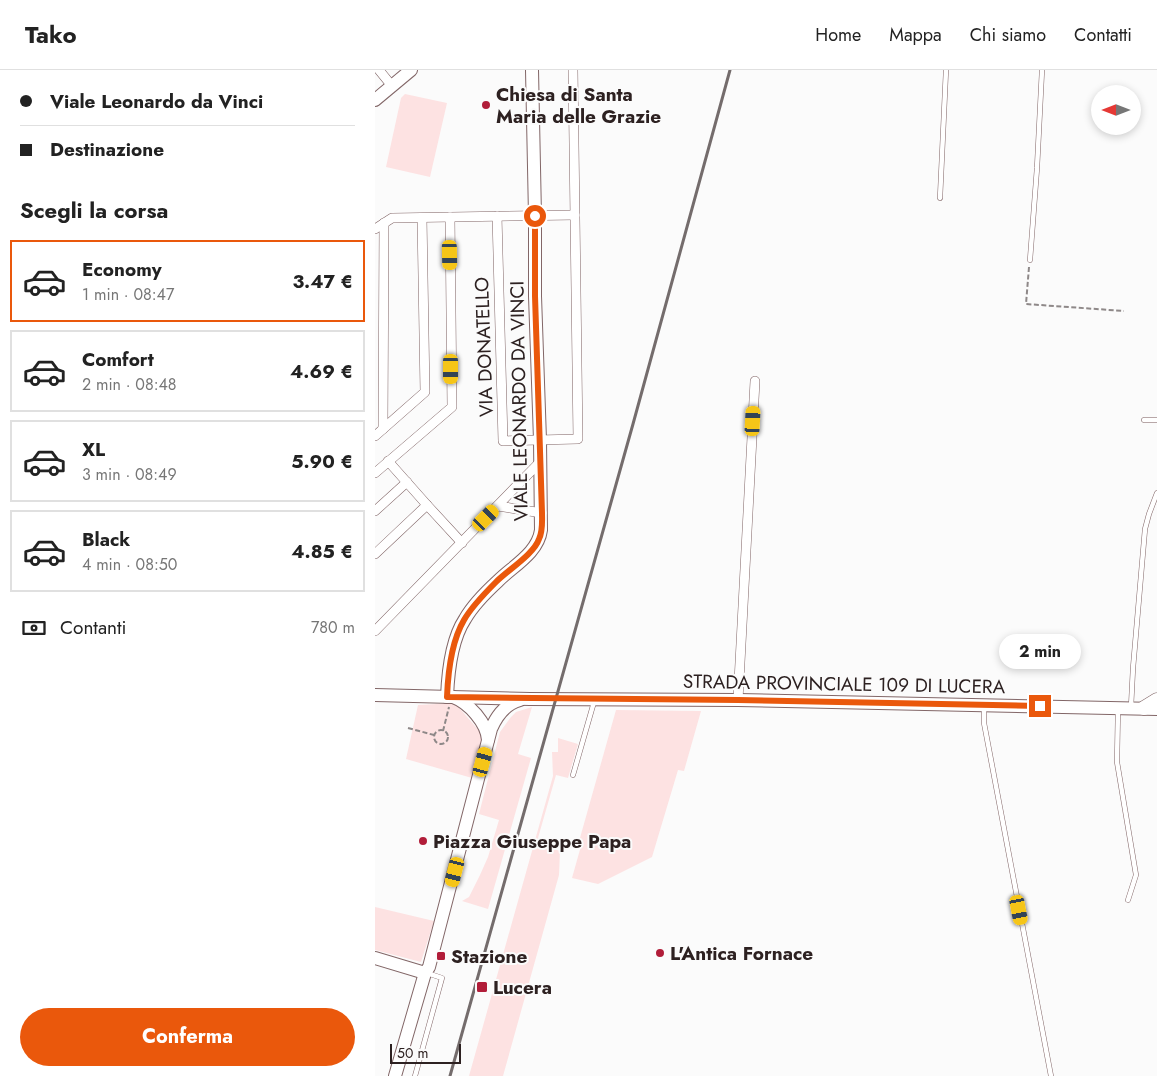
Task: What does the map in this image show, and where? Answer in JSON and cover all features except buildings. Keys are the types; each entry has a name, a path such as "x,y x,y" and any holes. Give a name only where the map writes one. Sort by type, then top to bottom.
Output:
{"main road":[{"path":"375,100 411,70"},
{"name":"VIALE LEONARDO DA VINCI","path":"450,697 449,664 458,632 464,620 496,582 532,550 540,538 542,513 535,296 532,70"},
{"name":"STRADA PROVINCIALE 109 DI LUCERA","path":"375,696 738,700 1138,708"},
{"path":"450,697 463,703 482,722 487,732 488,743"},
{"path":"395,1076 425,973 429,967 491,729 503,709 514,702 530,699"},
{"path":"1138,708 1157,700"},
{"path":"375,958 425,973"}],"street":[{"path":"379,70 392,86"},
{"path":"540,440 578,440 573,70"},
{"path":"375,229 392,218 575,215"},
{"name":"VIA DONATELLO","path":"497,216 503,441 540,440"},
{"name":"VIA DONATELLO","path":"375,473 452,407 450,217"},
{"path":"375,436 425,392 422,218"},
{"path":"383,429 384,224"},
{"path":"738,700 755,381"},
{"path":"388,462 462,543"},
{"path":"375,631 540,462"},
{"path":"375,511 407,482"},
{"path":"375,554 427,505"},
{"path":"498,506 542,513"}],"lane":[{"path":"940,198 947,70"},
{"path":"1030,260 1037,168 1041,70"},
{"path":"1144,420 1157,420"},
{"path":"1128,900 1136,875 1117,762 1138,708 1133,668 1145,529 1157,493"},
{"path":"573,775 595,699"},
{"path":"985,705 983,723 1051,1076"},
{"path":"415,1076 441,978 425,973"}],"path":[{"path":"1030,260 1027,304 1124,311"},
{"path":"443,731 450,697"},
{"path":"408,728 434,735"},
{"path":"434,735 438,731 443,731"},
{"path":"434,735 438,743 444,743 448,738 443,731"}],"shaded area":[{"path":"405,94 447,103 430,177 386,167 401,98"},
{"path":"455,703 481,733 481,742 472,778 406,759 418,705"},
{"path":"532,707 518,754 531,758 488,909 462,901 469,897 480,875 488,857 499,820 479,814 500,732 516,712"},
{"path":"616,710 701,711 684,771 678,770 652,857 598,884 572,878 581,846 578,845"},
{"path":"558,738 578,744 568,778 556,775 538,838 548,847 560,851 559,875 503,1076 469,1076 553,776 552,752 558,752"},
{"path":"375,907 434,921 421,962 375,950"}],"railway":[{"path":"450,1076 730,70"}],"place":[{"name":"Chiesa di Santa Maria delle Grazie","path":"486,105"},
{"name":"Piazza Giuseppe Papa","path":"423,841"},
{"name":"L'Antica Fornace","path":"660,953"},
{"name":"Stazione","path":"441,956"},
{"name":"Lucera","path":"482,987"}],"route":[{"path":"535,216 535,296 542,513 540,538 532,550 496,582 464,620 458,632 449,664 447,697 1040,706"}]}
